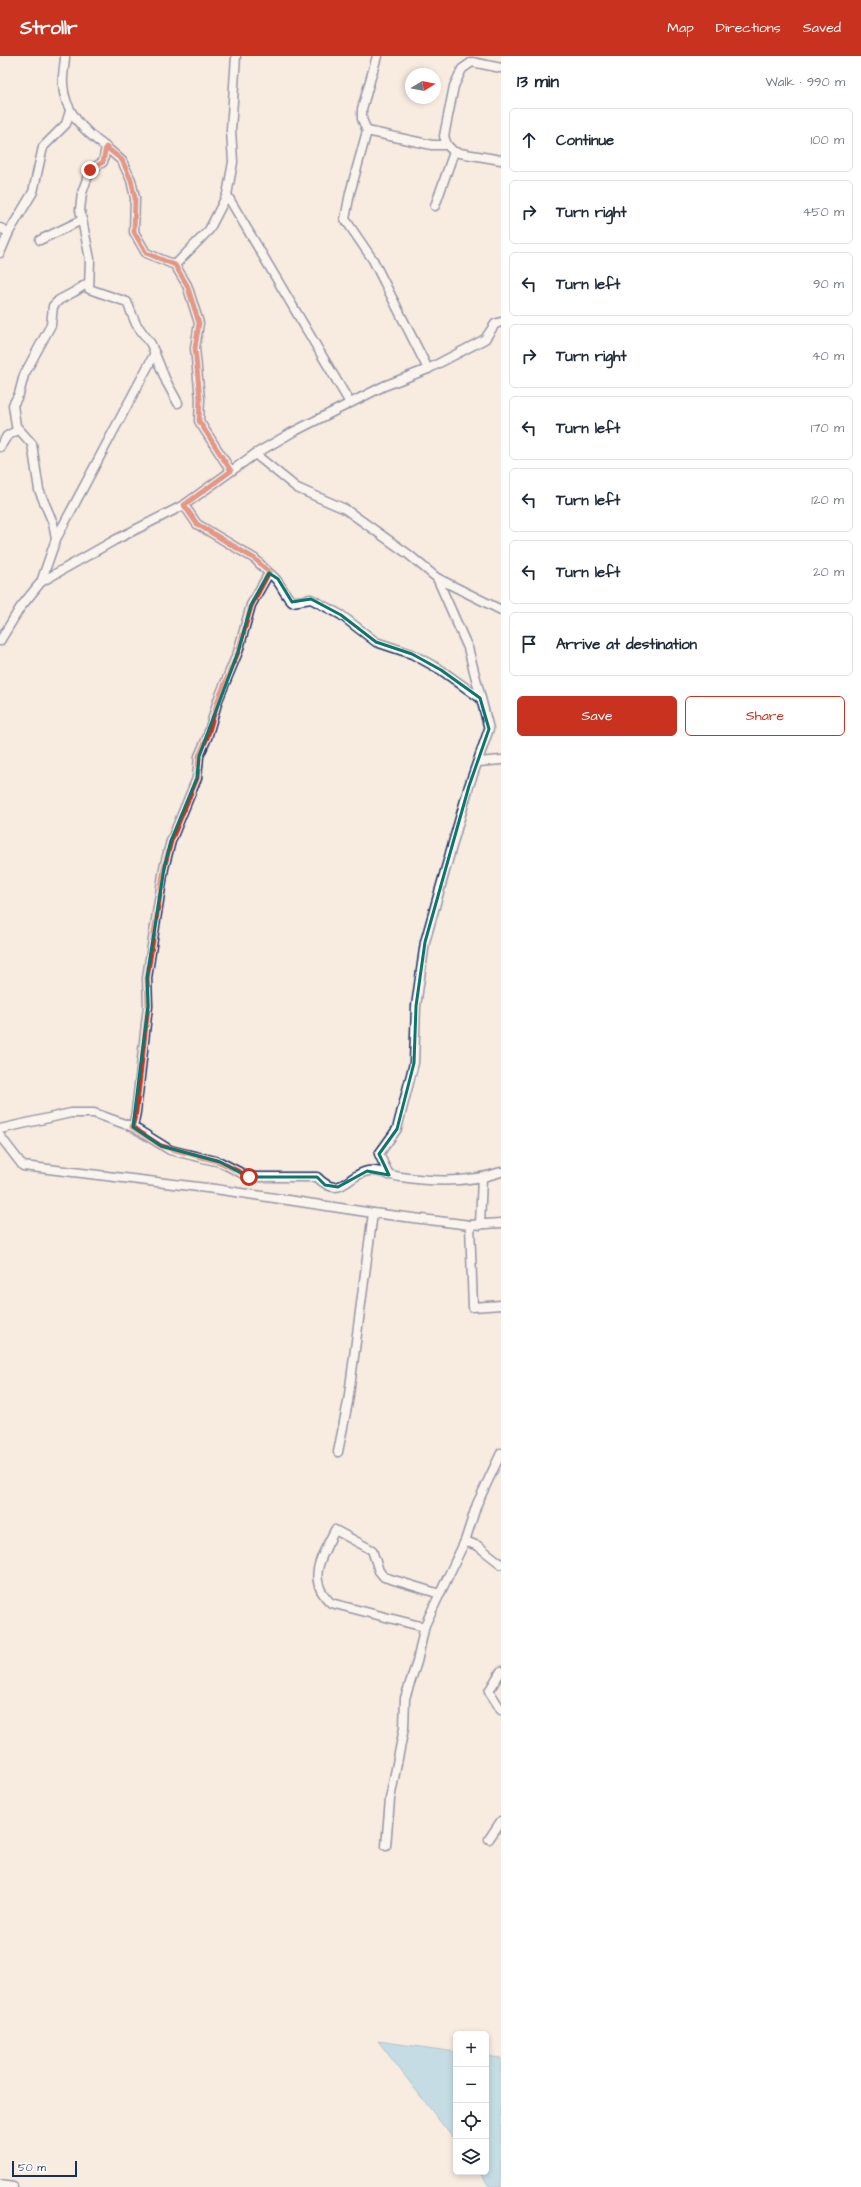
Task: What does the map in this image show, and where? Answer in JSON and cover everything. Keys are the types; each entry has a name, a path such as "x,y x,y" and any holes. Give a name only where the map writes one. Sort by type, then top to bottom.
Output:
{"street":[{"path":"65,56 62,85 70,111 87,134 122,160 131,180 135,198 134,232 146,253 175,265 187,285 199,323 195,348 200,399 199,421 231,471"},
{"path":"175,265 209,230 227,195 233,162 231,130 236,56"},
{"path":"376,56 362,109 362,119 367,131 350,193 345,219 373,260 428,369"},
{"path":"501,68 472,62 462,69 454,86 448,108 444,136 447,145 454,152 501,160"},
{"path":"0,253 9,232 33,192 43,147 66,124 70,111"},
{"path":"367,131 432,145 447,145"},
{"path":"106,147 103,162 90,170 82,192 80,210 90,259 89,289 126,302 136,324 151,344 178,403"},
{"path":"435,206 454,152"},
{"path":"227,195 350,403"},
{"path":"40,240 82,220"},
{"path":"0,228 9,232"},
{"path":"56,539 53,523 38,490 32,444 18,430 13,412 13,405 19,394 24,375 51,325 53,306 59,300 88,283"},
{"path":"0,641 20,608 42,582 115,540 184,505 255,454 291,433 384,386 428,369 485,339 495,324 501,322"},
{"path":"42,582 56,539 155,353"},
{"path":"0,446 7,436 18,430"},
{"path":"255,454 297,488 345,509 408,554 437,578 501,610"},
{"path":"184,505 197,524 255,559 278,579 285,595 292,602 311,599 341,615 376,642 412,654 441,670 480,698"},
{"path":"132,1127 136,1112 148,1006 147,978 164,868 171,841 197,778 199,756 207,738 218,700 238,652 251,606 269,572"},
{"path":"389,1175 379,1154 397,1129 414,1063 416,1006 425,942 469,786 479,762 489,729 468,648 437,578"},
{"path":"479,762 501,760"},
{"path":"0,1129 79,1112 106,1116 132,1127 161,1146 220,1162 249,1177 317,1177 325,1185 338,1187 367,1171 423,1181 446,1181 482,1177 501,1172"},
{"path":"0,1136 23,1166 215,1189 373,1213 470,1225 501,1223"},
{"path":"480,1225 482,1177"},
{"path":"338,1452 348,1402 373,1213"},
{"path":"470,1225 473,1307 501,1305"},
{"path":"386,1846 390,1799 404,1728 405,1698 417,1662 424,1627 465,1541 477,1504 501,1453"},
{"path":"424,1627 331,1603 321,1594 316,1578 319,1561 334,1530 372,1550 379,1570 384,1577 440,1594"},
{"path":"465,1541 478,1546 501,1564"},
{"path":"501,1671 489,1691 501,1710"},
{"path":"489,1839 501,1821"},
{"path":"0,2185 13,2187"}],"highlighted area":[{"path":"269,573 278,579 292,602 311,599 341,615 376,642 412,654 441,670 480,698 489,729 469,786 425,942 416,1006 414,1063 397,1129 379,1154 389,1175 367,1171 338,1187 325,1185 317,1177 249,1177 220,1162 161,1146 133,1127 148,1006 147,978 164,868 171,841 197,778 199,756 238,652 251,605"}],"water":[{"path":"378,2041 453,2052 453,2138"},
{"path":"489,2056 501,2058 501,2187 490,2187 481,2175 489,2175"}],"route":[{"path":"90,170 103,162 106,147 122,160 131,180 135,198 134,232 146,253 175,265 187,285 199,323 195,348 200,399 199,421 231,471 226,473 184,505 197,524 255,559 269,572 251,606 238,652 218,700 207,738 199,756 197,778 171,841 164,868 147,978 148,1006 139,1073 136,1112 132,1127 161,1146 170,1150 220,1162 249,1177"}]}
